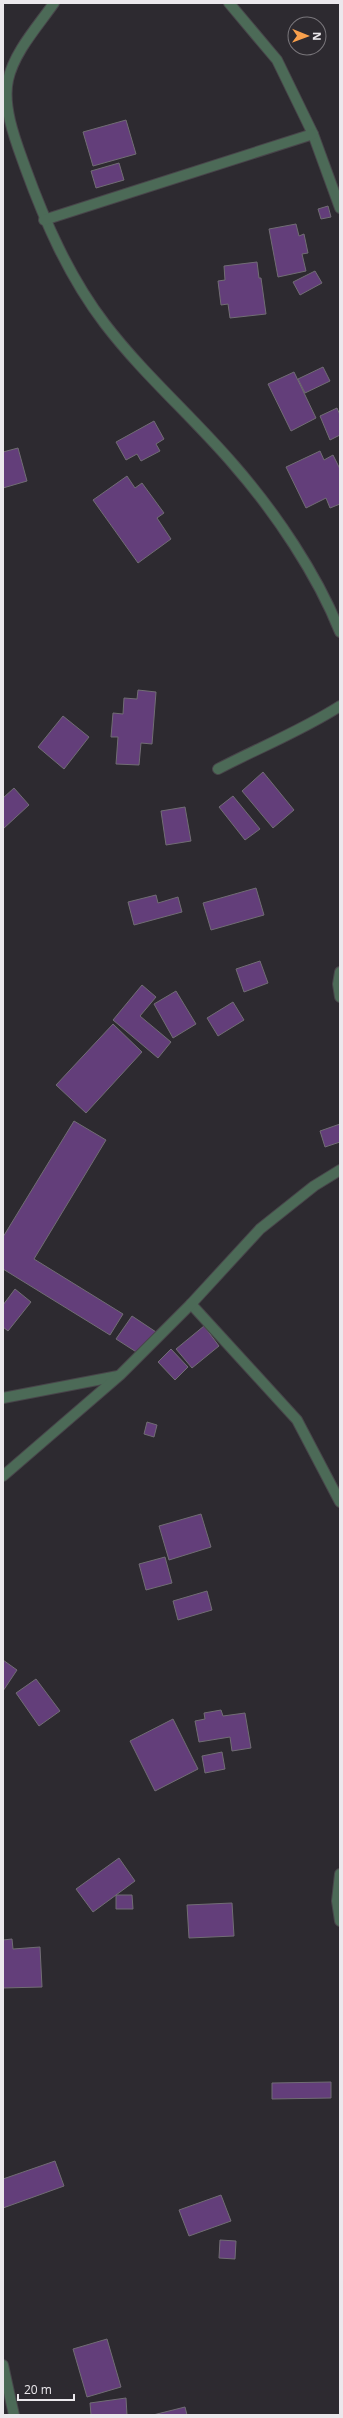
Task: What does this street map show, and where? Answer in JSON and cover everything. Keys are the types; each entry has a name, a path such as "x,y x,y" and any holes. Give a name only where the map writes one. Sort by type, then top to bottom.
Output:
{"street":[{"path":"54,3 15,61 5,81 7,106 20,154 44,220 75,277 105,323 156,384 234,465 299,553 327,600 340,632"},
{"path":"230,3 276,60 313,134 340,208"},
{"path":"44,220 313,134"},
{"path":"218,769 272,741 312,724 340,706"},
{"path":"340,972 338,984 340,998"},
{"path":"3,1476 120,1375 191,1304 260,1229 314,1186 340,1170"},
{"path":"191,1304 297,1420 340,1502"},
{"path":"3,1398 120,1375"},
{"path":"340,1874 337,1901 340,1922"},
{"path":"3,2365 14,2415"}],"building":[{"path":"126,120 136,154 93,166 83,132"},
{"path":"119,163 124,180 96,188 91,171"},
{"path":"328,206 331,217 321,219 318,209"},
{"path":"296,224 299,236 304,234 308,253 302,254 306,271 278,277 269,229"},
{"path":"257,262 259,278 261,278 266,314 230,318 228,304 221,305 218,281 225,280 224,266"},
{"path":"315,271 322,283 300,295 293,282"},
{"path":"323,367 330,381 305,393 298,379"},
{"path":"294,372 316,418 291,431 268,384"},
{"path":"337,408 340,415 340,435 330,440 320,416"},
{"path":"154,421 164,439 156,444 160,451 141,461 137,454 126,460 116,442"},
{"path":"18,448 27,481 3,488 3,452"},
{"path":"320,451 324,460 333,455 340,469 340,504 330,508 326,498 306,508 286,467"},
{"path":"127,476 135,488 142,483 164,513 157,518 171,539 138,563 93,500"},
{"path":"138,690 156,692 152,744 141,743 139,765 116,764 118,737 111,737 113,713 123,714 124,698 137,699"},
{"path":"63,716 89,737 64,769 38,747"},
{"path":"263,772 294,810 273,828 242,791"},
{"path":"14,788 29,805 3,829 3,798"},
{"path":"233,796 260,829 245,840 219,807"},
{"path":"185,807 191,841 166,845 161,811"},
{"path":"256,888 264,915 211,930 203,903"},
{"path":"156,895 158,903 178,897 182,912 134,925 128,902"},
{"path":"260,961 268,983 244,992 236,969"},
{"path":"142,985 156,997 140,1016 171,1042 158,1058 113,1020"},
{"path":"176,991 196,1024 173,1038 154,1004"},
{"path":"233,1002 244,1020 218,1036 207,1018"},
{"path":"113,1024 142,1052 86,1113 56,1085"},
{"path":"74,1121 106,1140 34,1259 123,1314 110,1335 3,1269 3,1237"},
{"path":"340,1124 340,1142 325,1147 320,1131"},
{"path":"15,1289 31,1302 8,1331 3,1327 3,1305"},
{"path":"132,1316 156,1332 141,1355 116,1339"},
{"path":"204,1326 219,1346 192,1368 176,1349"},
{"path":"171,1349 188,1367 175,1380 158,1362"},
{"path":"147,1422 157,1425 154,1437 144,1434"},
{"path":"201,1514 211,1547 169,1560 159,1526"},
{"path":"165,1557 172,1583 146,1590 139,1564"},
{"path":"207,1591 212,1610 178,1620 173,1601"},
{"path":"3,1660 17,1670 3,1691"},
{"path":"36,1679 60,1711 39,1726 16,1693"},
{"path":"221,1710 223,1716 245,1713 251,1748 232,1751 230,1737 199,1742 195,1721 205,1719 204,1713"},
{"path":"173,1719 198,1769 155,1791 130,1741"},
{"path":"222,1752 225,1769 205,1773 202,1756"},
{"path":"119,1858 135,1881 93,1912 76,1889"},
{"path":"116,1895 132,1895 133,1909 116,1909"},
{"path":"232,1903 234,1936 189,1938 187,1905"},
{"path":"12,1939 13,1949 40,1947 42,1987 3,1988 3,1940"},
{"path":"331,2082 331,2098 272,2099 272,2083"},
{"path":"55,2161 64,2186 3,2208 3,2179"},
{"path":"221,2195 231,2221 189,2236 179,2210"},
{"path":"220,2240 236,2241 235,2259 219,2258"},
{"path":"107,2339 121,2387 87,2397 73,2349"},
{"path":"126,2398 127,2415 91,2415 90,2403"},
{"path":"185,2407 187,2415 153,2415"}]}
